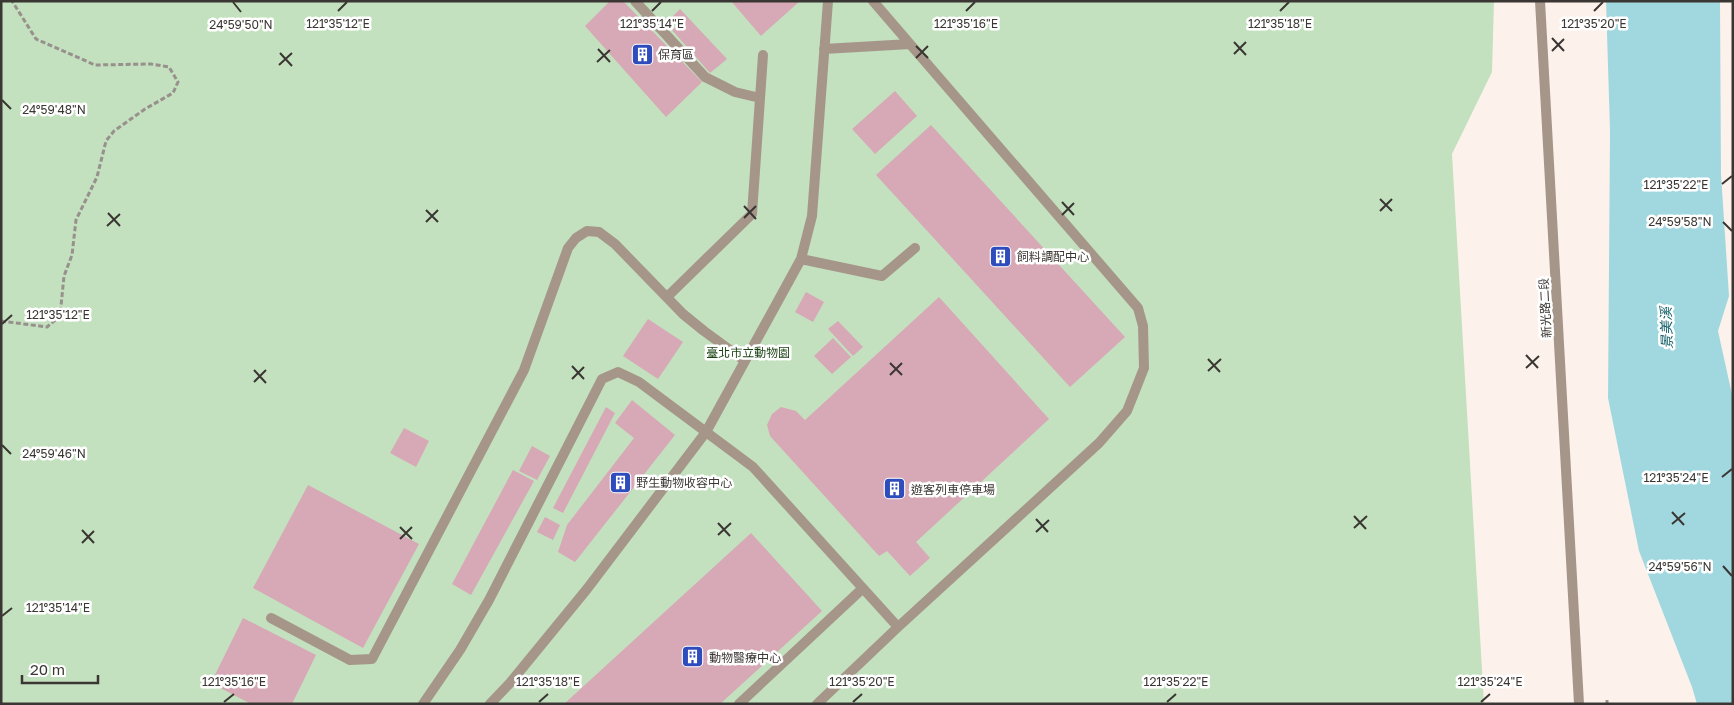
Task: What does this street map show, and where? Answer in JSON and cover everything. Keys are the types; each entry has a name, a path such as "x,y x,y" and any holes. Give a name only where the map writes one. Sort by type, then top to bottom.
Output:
{"street":[{"path":"635,1 704,77 735,92 760,98"},
{"path":"490,704 510,683 587,589 706,432 801,258 812,216 828,1"},
{"path":"817,704 1099,443 1127,411 1144,368 1143,326 1138,308 873,1"},
{"name":"新光路二段","path":"1540,1 1579,704"},
{"path":"824,49 910,44"},
{"path":"667,297 752,214 763,55"},
{"path":"271,618 350,660 372,658 524,370 568,248 576,238 587,231 600,232 615,244 704,332 745,361"},
{"path":"801,258 882,276 915,248"},
{"path":"423,704 460,650 489,600 602,378 618,372 639,382 753,467 898,628"},
{"path":"739,704 862,588"}],"path":[{"path":"1,321 47,327 60,316 64,276 72,255 76,220 97,176 106,141 114,131 137,114 173,93 178,82 169,67 151,64 96,65 36,39 12,1"}],"green space":[{"name":"臺北市立動物園","path":"1,1 1494,1 1492,72 1452,154 1484,704 1,704"}],"water":[{"name":"景美溪","path":"1606,1 1720,1 1721,174 1729,296 1718,331 1733,399 1733,704 1697,704 1639,551 1608,398 1610,131"}],"building":[{"name":"保育區","path":"610,1 623,1 702,82 666,117 585,26"},
{"path":"731,1 800,1 761,36"},
{"path":"680,9 727,59 710,73 672,30 678,25 671,18"},
{"path":"895,91 917,116 875,154 852,129"},
{"name":"飼料調配中心","path":"931,125 1125,337 1070,387 876,175"},
{"path":"806,292 824,302 813,322 795,312"},
{"name":"遊客列車停車場","path":"939,297 1049,419 916,542 930,558 910,576 887,551 879,556 770,436 767,425 772,414 781,407 796,411 805,420"},
{"path":"648,319 683,342 658,379 623,356"},
{"path":"838,321 863,347 853,356 828,329"},
{"path":"833,338 851,357 832,374 814,356"},
{"name":"野生動物收容中心","path":"632,400 675,435 575,562 558,552 567,525 634,438 615,423"},
{"path":"606,407 615,413 563,513 553,508"},
{"path":"404,428 429,441 416,467 390,453"},
{"path":"532,446 550,456 537,480 519,471"},
{"path":"513,470 534,481 471,595 452,584"},
{"path":"308,485 419,544 363,648 253,588"},
{"path":"545,517 560,525 553,540 537,532"},
{"name":"動物醫療中心","path":"751,533 822,611 720,704 564,704"},
{"path":"243,618 316,655 292,704 251,704 211,683"}],"place":[{"name":"保育區","path":"642,54"},
{"name":"飼料調配中心","path":"1001,256"},
{"name":"野生動物收容中心","path":"620,482"},
{"name":"遊客列車停車場","path":"895,489"},
{"name":"動物醫療中心","path":"693,657"}]}
